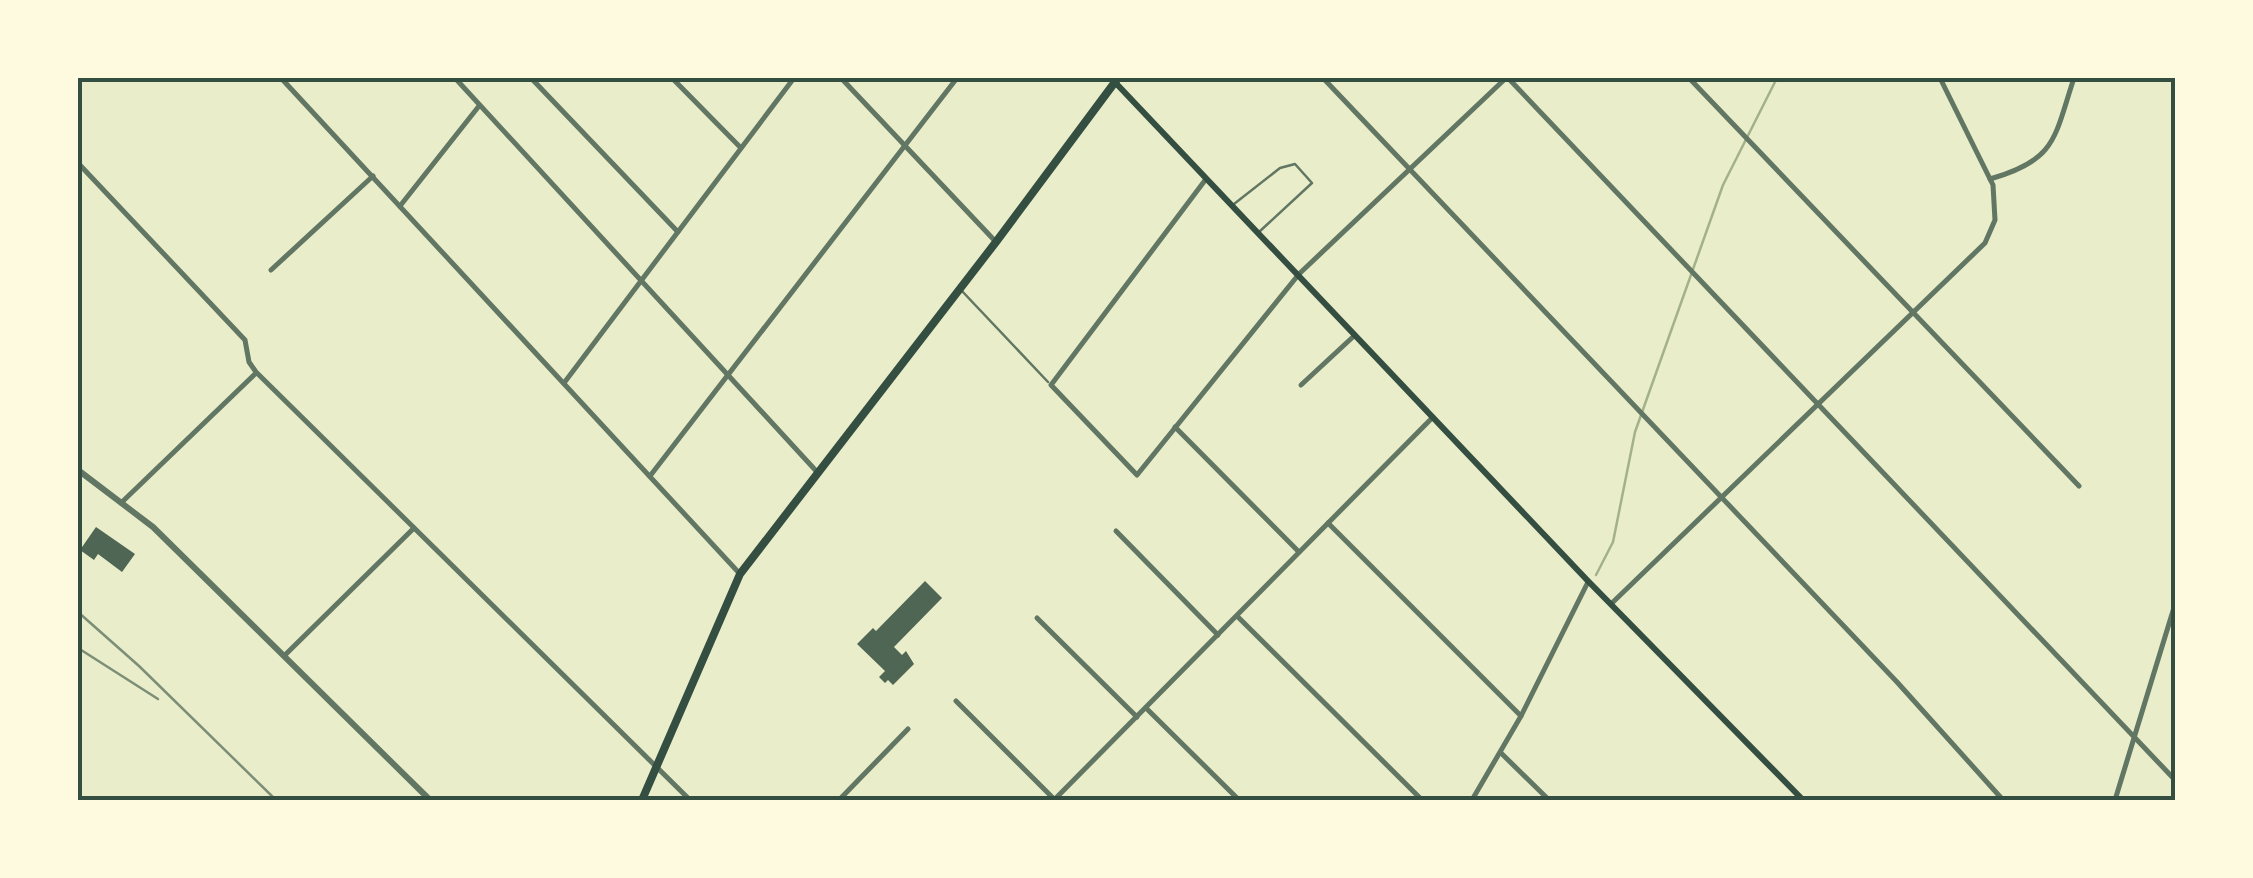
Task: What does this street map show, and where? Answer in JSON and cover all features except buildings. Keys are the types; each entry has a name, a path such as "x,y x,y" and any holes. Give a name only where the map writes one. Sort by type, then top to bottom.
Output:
{"main road":[{"path":"642,800 740,574 996,242 1115,79 1588,581 1803,800"}],"street":[{"path":"282,78 740,574"},
{"path":"454,78 818,473"},
{"path":"531,78 678,232"},
{"path":"672,78 740,148"},
{"path":"564,383 794,78"},
{"path":"840,78 996,242"},
{"path":"650,476 957,78"},
{"path":"1323,78 1897,682 2003,800"},
{"path":"1206,179 1051,385 1137,476 1299,274 1507,78 2176,781"},
{"path":"1689,78 2079,486"},
{"path":"1611,604 1985,244 1996,206 1990,179 1940,78"},
{"path":"1990,179 2030,166 2048,149 2074,78"},
{"path":"400,206 480,105"},
{"path":"78,163 245,340 249,362 256,372 690,800"},
{"path":"271,270 373,176"},
{"path":"1301,385 1355,335"},
{"path":"121,502 256,372"},
{"path":"956,701 1054,800 1433,417"},
{"path":"1175,427 1300,552"},
{"path":"78,470 153,526 430,800"},
{"path":"1328,523 1521,716"},
{"path":"283,658 414,528"},
{"path":"1116,531 1218,635"},
{"path":"1472,800 1521,716 1588,581"},
{"path":"2115,800 2176,601"},
{"path":"1237,616 1422,800"},
{"path":"1037,618 1137,716"},
{"path":"1146,708 1240,800"},
{"path":"839,800 908,729"},
{"path":"1501,753 1549,800"}],"lane":[{"path":"1232,205 1280,168 1295,164 1312,183 1259,232"},
{"path":"960,289 1051,385"}],"waterway":[{"path":"1596,575 1613,542 1635,432 1723,185 1777,78"}],"railway":[{"path":"78,612 276,800"},
{"path":"78,648 158,699"}]}
